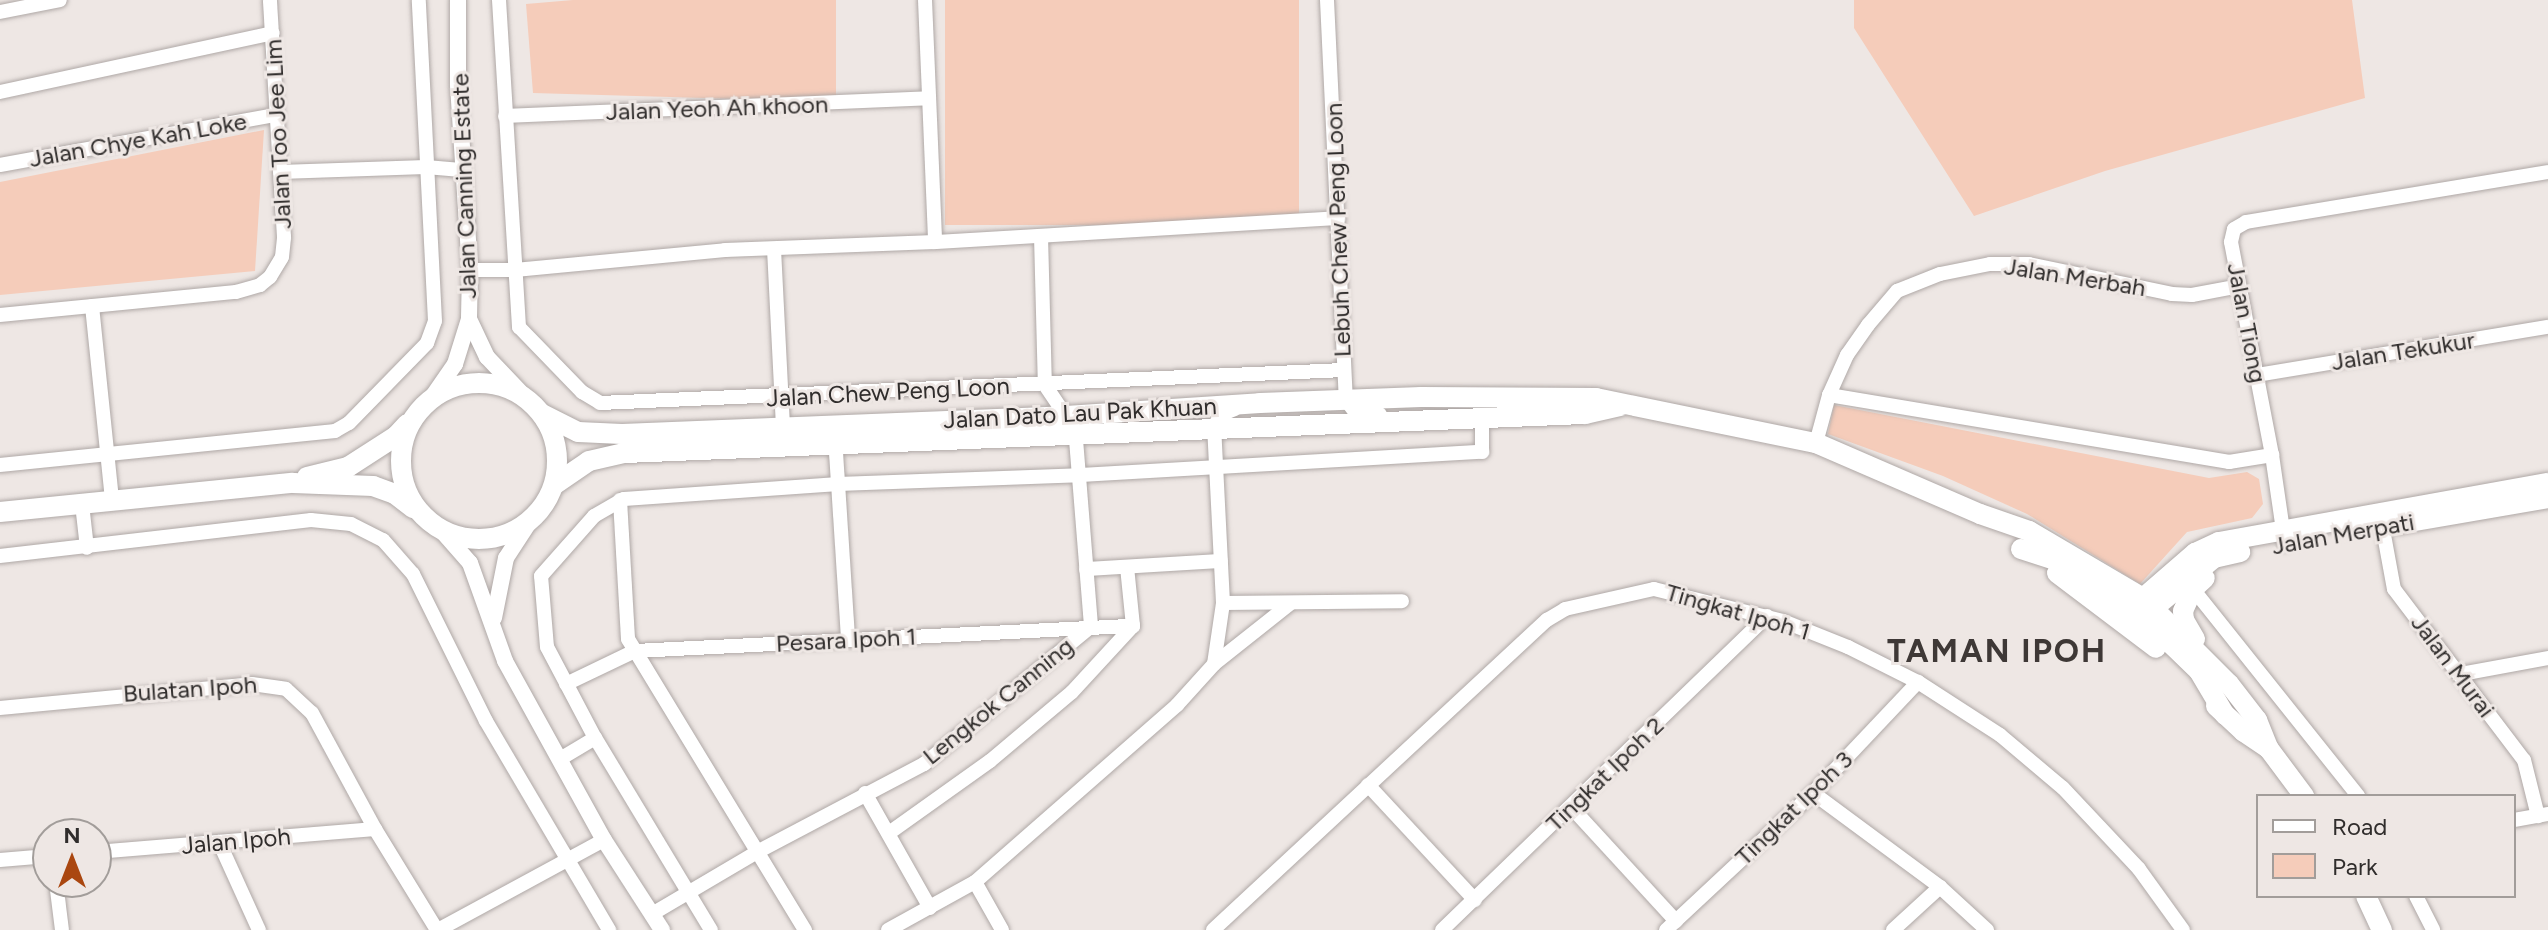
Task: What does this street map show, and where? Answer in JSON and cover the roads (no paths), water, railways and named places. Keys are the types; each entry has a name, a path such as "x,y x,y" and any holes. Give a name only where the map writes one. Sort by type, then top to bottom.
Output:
{"main road":[{"path":"0,512 293,483 373,486 395,494 433,524 463,538 487,539 510,533 530,521 545,505 554,485 558,460 554,436 542,414 527,399 504,387 478,383 452,388 422,408 396,436 348,467 293,483"},
{"name":"Jalan Dato Lau Pak Khuan","path":"542,414 578,432 622,434 1066,416 1260,403 1596,398 1621,406 1816,443 1980,514 2029,531 2147,606 2201,654 2257,720 2269,749 2303,794"},
{"name":"Jalan Dato Lau Pak Khuan","path":"554,485 589,461 625,453 1585,414 1621,406"},
{"path":"422,408 405,435 400,457 402,480 411,501 433,524"},
{"name":"Jalan Merpati","path":"2381,520 2548,483"},
{"name":"Jalan Merpati","path":"2147,606 2195,553 2219,542 2284,537 2381,520 2548,498"},
{"name":"Jalan Dato Lau Pak Khuan","path":"1980,514 2021,549 2162,653 2225,715 2269,749"},
{"name":"Jalan Merpati","path":"2147,606 2214,558 2257,549 2284,537"},
{"path":"2021,549 2058,561 2129,608 2147,606 2147,624 2199,671 2225,715"},
{"path":"2201,654 2184,620 2186,602 2193,589 2227,562 2257,549"},
{"path":"2367,898 2382,930"}],"street":[{"path":"0,12 60,0"},
{"name":"Jalan Too Jee Lim","path":"0,315 236,292 260,285 277,268 284,249 270,0"},
{"path":"0,465 330,433 349,423 433,333 419,0"},
{"name":"Jalan Canning Estate","path":"458,0 470,270 469,319 487,357 527,399"},
{"name":"Jalan Chew Peng Loon","path":"499,0 519,327 582,392 600,403 1344,370"},
{"path":"925,0 935,242"},
{"name":"Lebuh Chew Peng Loon","path":"1327,0 1346,400"},
{"path":"0,92 273,33"},
{"name":"Jalan Yeoh Ah khoon","path":"505,116 928,98"},
{"name":"Jalan Chye Kah Loke","path":"0,165 276,115"},
{"path":"280,172 426,167 464,170"},
{"name":"Jalan Tiong","path":"2284,537 2272,455 2231,242 2239,224 2548,172"},
{"path":"470,270 515,270 774,249 1338,218"},
{"path":"1041,236 1045,385 1066,416"},
{"path":"774,249 783,427 826,431 835,438 848,639"},
{"name":"Jalan Merbah","path":"1816,443 1829,395 1847,355 1897,291 1940,274 1990,264 2029,264 2172,294 2192,295 2239,286"},
{"path":"92,306 112,501"},
{"path":"422,408 455,364 469,319"},
{"name":"Jalan Tekukur","path":"2257,375 2548,327"},
{"path":"1829,395 2229,462 2272,455"},
{"path":"1346,400 1355,412 1388,415 1398,422"},
{"path":"1214,664 1223,603 1214,428 1226,410 1260,403"},
{"path":"1039,417 1069,420 1075,424 1076,435"},
{"path":"711,930 595,738 547,647 541,576 594,516 620,500 838,484 1079,475 1482,452 1482,417"},
{"name":"Lengkok Canning","path":"652,914 759,851 924,764 1091,626 1076,435"},
{"path":"620,500 626,629 635,651 805,930"},
{"path":"82,504 87,548"},
{"path":"0,556 311,520 351,524 383,540 413,574 486,721 609,930"},
{"name":"Jalan Murai","path":"2381,520 2394,589 2524,760 2543,815"},
{"path":"494,624 496,595 506,558 530,521"},
{"path":"433,524 470,563 505,661 604,840 662,930"},
{"path":"1086,569 1221,561"},
{"path":"1127,567 1133,626"},
{"name":"Tingkat Ipoh 1","path":"1213,930 1547,620 1565,609 1654,589 1767,616 1848,647 1918,682 2000,735 2063,788 2139,869 2183,930"},
{"path":"2193,589 2356,794"},
{"path":"1223,603 1402,601"},
{"path":"888,930 975,882 1177,705 1214,664 1291,603"},
{"name":"Tingkat Ipoh 2","path":"1442,930 1767,616"},
{"name":"Lengkok Canning","path":"889,833 990,761 1072,692 1133,626"},
{"name":"Pesara Ipoh 1","path":"566,684 635,651 1133,626"},
{"path":"2461,674 2548,658"},
{"name":"Tingkat Ipoh 3","path":"1671,925 1813,793 1918,682"},
{"name":"Bulatan Ipoh","path":"0,708 106,695 275,685 295,694 312,713 375,829 437,930"},
{"path":"560,759 595,738"},
{"path":"1368,785 1475,900"},
{"path":"865,793 930,908"},
{"path":"1813,793 1940,887 1987,930"},
{"path":"1571,807 1671,925"},
{"path":"2516,820 2543,815"},
{"name":"Jalan Ipoh","path":"112,851 375,829"},
{"path":"437,930 604,840"},
{"path":"219,842 259,930"},
{"path":"0,860 32,857"},
{"path":"975,882 1002,930"},
{"path":"1893,930 1940,887"},
{"path":"58,898 62,930"},
{"path":"2417,898 2433,930"}],"district":[{"name":"TAMAN IPOH","path":"1997,651"}]}
